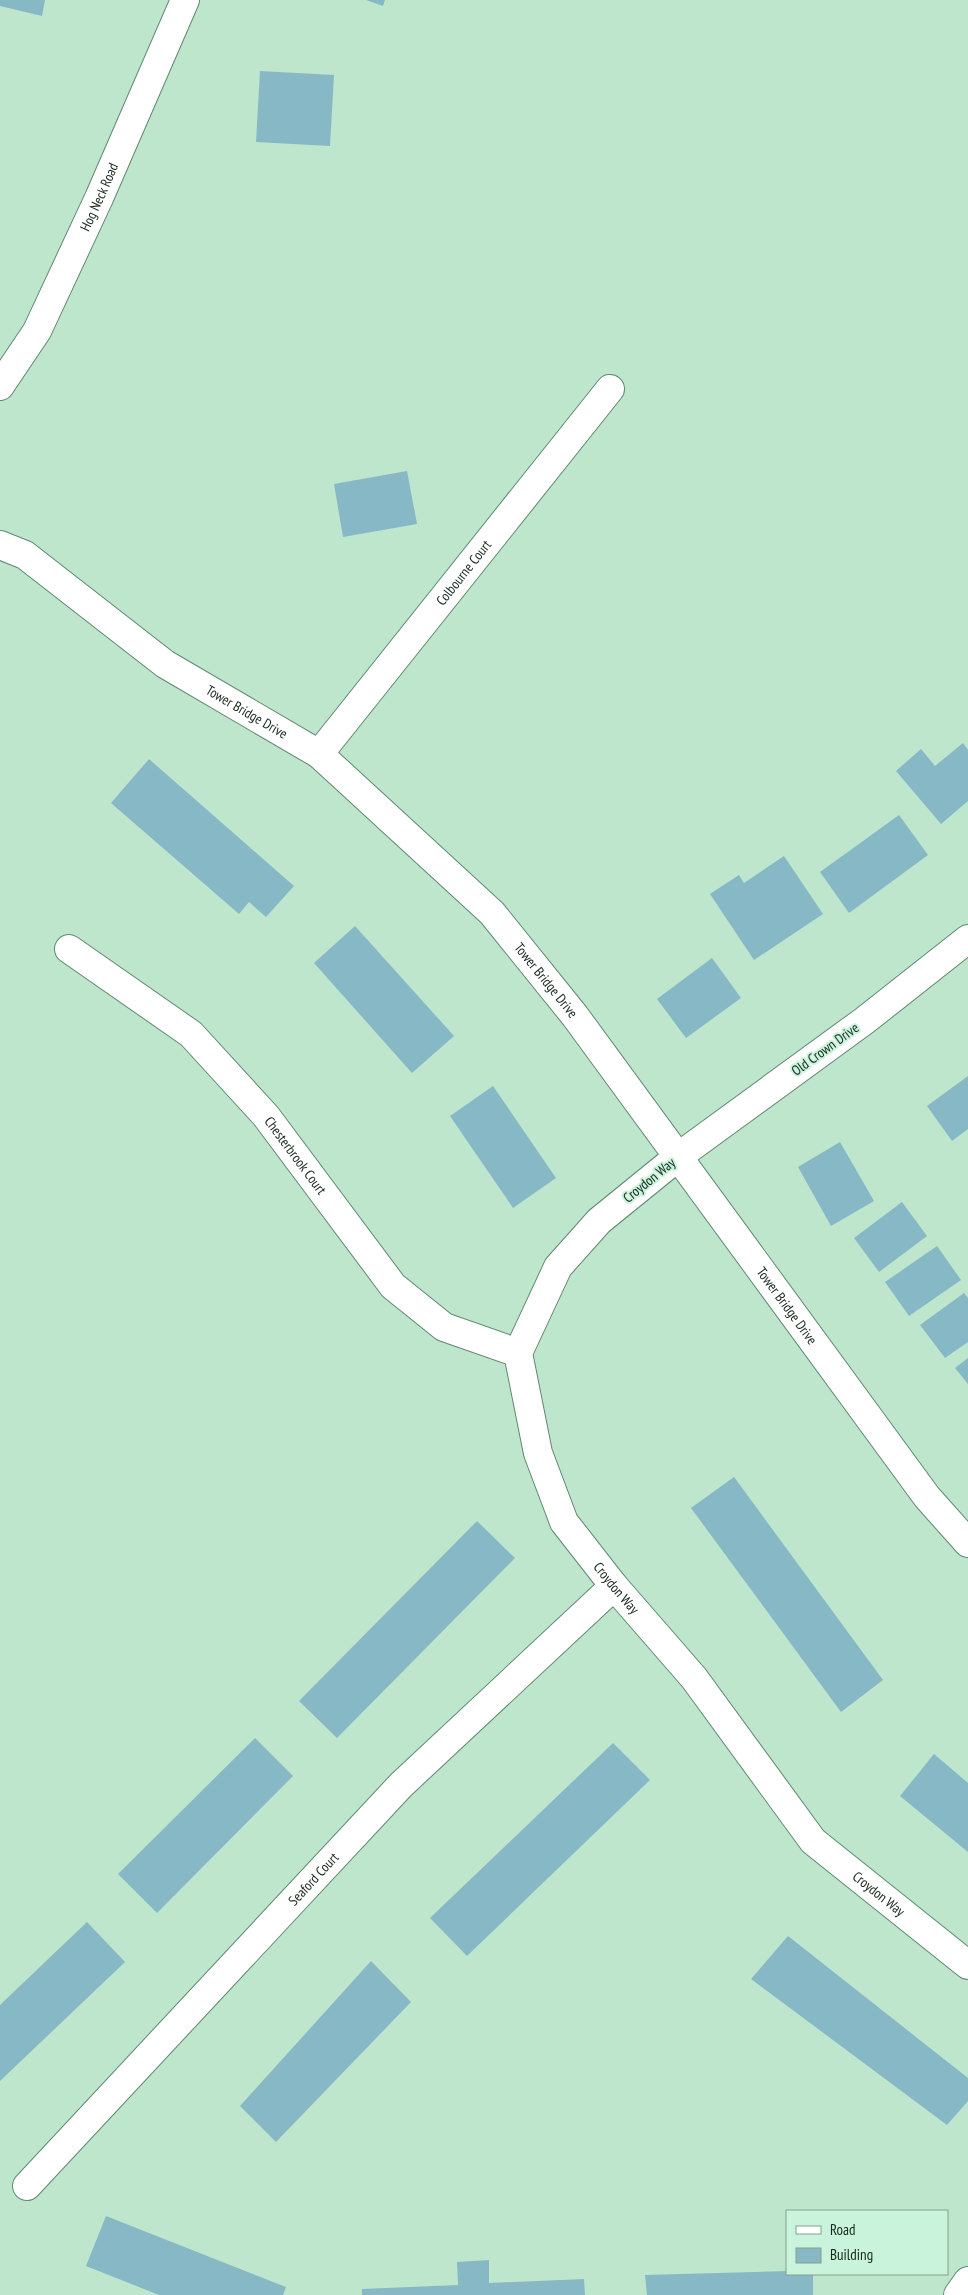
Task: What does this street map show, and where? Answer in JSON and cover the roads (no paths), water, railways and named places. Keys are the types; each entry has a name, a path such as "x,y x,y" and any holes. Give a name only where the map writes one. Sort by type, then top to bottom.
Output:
{"street":[{"name":"Hog Neck Road","path":"0,386 41,322 99,198 185,0"},
{"name":"Colbourne Court","path":"319,754 610,390"},
{"name":"Tower Bridge Drive","path":"0,545 25,555 164,664 319,754 492,913 575,1016 927,1497 968,1544"},
{"name":"Old Crown Drive","path":"679,1156 864,1021 968,939"},
{"name":"Chesterbrook Court","path":"69,949 191,1034 266,1116 393,1286 444,1327 518,1354"},
{"name":"Croydon Way","path":"679,1156 599,1220 558,1267 518,1354 538,1453 564,1522 614,1586 694,1678 814,1841 968,1964"},
{"name":"Seaford Court","path":"26,2186 400,1785 614,1586"},
{"path":"958,2295 968,2281"}]}
